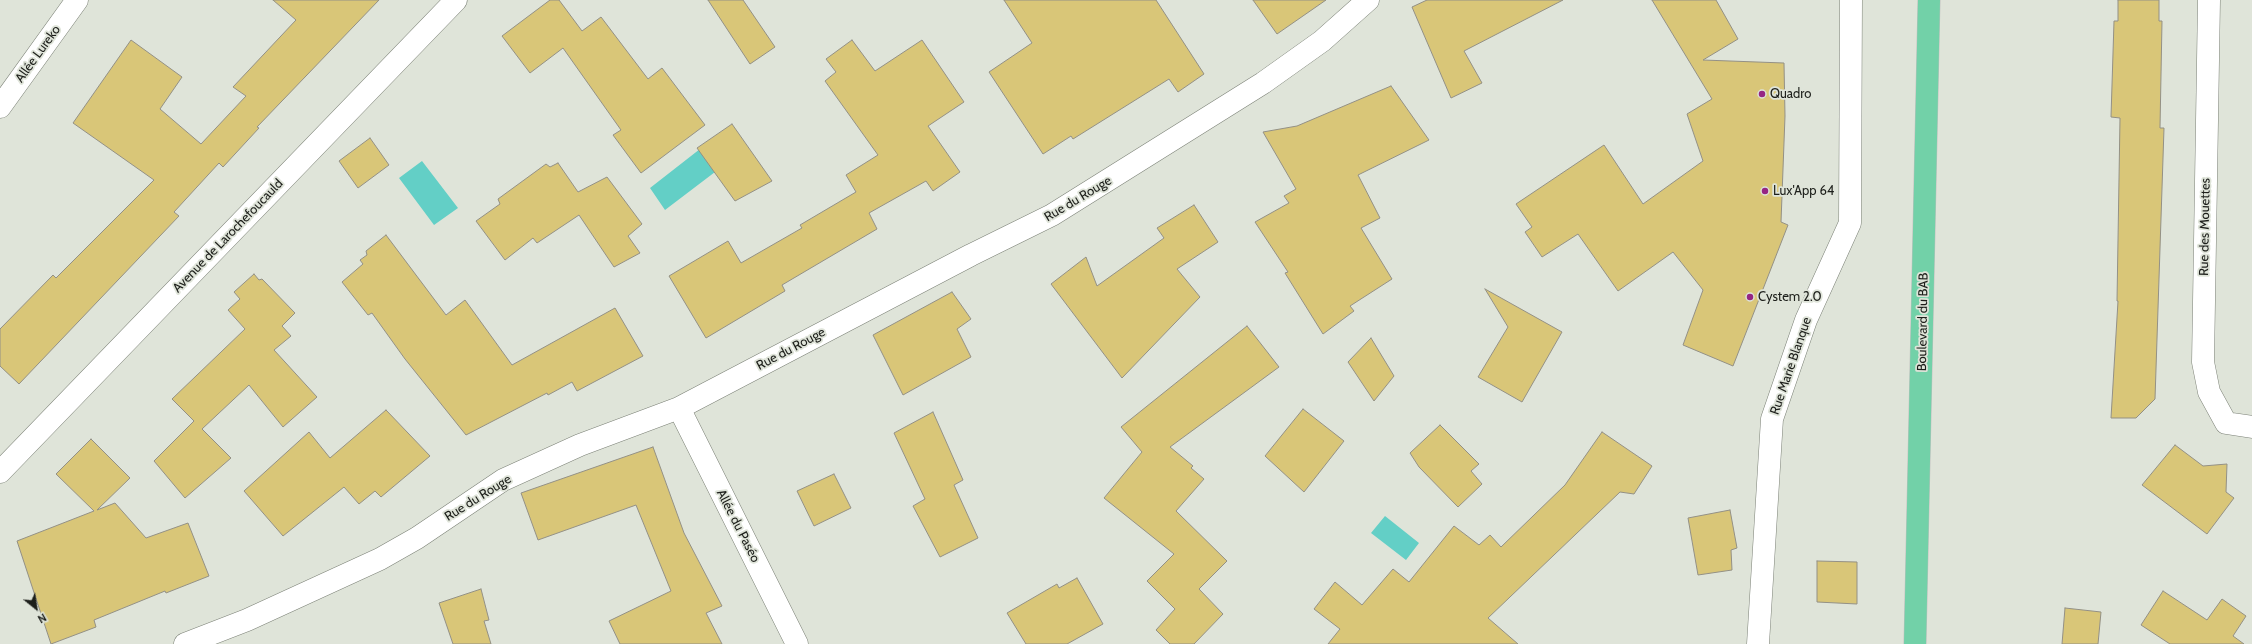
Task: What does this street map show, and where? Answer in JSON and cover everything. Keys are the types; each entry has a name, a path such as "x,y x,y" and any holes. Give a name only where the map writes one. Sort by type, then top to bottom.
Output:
{"main road":[{"name":"Boulevard du BAB","path":"1915,644 1929,0"}],"street":[{"name":"Allée Lureko","path":"0,107 77,0"},
{"name":"Avenue de Larochefoucauld","path":"0,472 456,0"},
{"name":"Rue du Rouge","path":"185,644 247,620 380,559 417,538 503,480 580,445 679,408 971,254 1052,215 1263,83 1322,41 1368,0"},
{"name":"Rue Marie Blanque","path":"1758,644 1772,419 1806,320 1850,223 1851,0"},
{"name":"Rue des Mouettes","path":"2209,0 2203,362 2209,392 2226,423 2252,427"},
{"name":"Allée du Paséo","path":"679,408 797,644"}],"water":[{"path":"700,149 715,172 665,210 650,188"},
{"path":"422,161 458,208 434,225 399,178"},
{"path":"1385,516 1419,543 1406,560 1371,533"}],"building":[{"path":"273,0 379,0 257,127 259,128 223,167 219,163 174,212 179,216 19,384 0,366 0,329 53,275 56,278 154,180 73,123 131,40 182,77 160,109 201,144 246,96 233,87 296,20"},
{"path":"550,0 559,0 582,31 601,17 648,79 662,68 705,125 641,173 613,135 621,130 563,48 530,73 502,36"},
{"path":"708,0 743,0 775,47 750,64"},
{"path":"1004,0 1156,0 1204,74 1178,92 1169,79 1073,139 1071,136 1043,154 989,72 1032,43"},
{"path":"1253,0 1326,0 1277,34"},
{"path":"1427,0 1563,0 1464,51 1482,83 1451,98 1412,7"},
{"path":"1652,0 1716,0 1738,39 1703,60 1784,63 1785,116 1781,222 1788,225 1733,366 1683,345 1703,290 1673,252 1618,291 1578,234 1542,257 1525,232 1532,227 1516,204 1604,145 1643,204 1703,161 1687,114 1712,99"},
{"path":"2118,0 2159,0 2159,21 2162,21 2160,128 2164,128 2155,399 2136,418 2111,418 2118,301 2120,118 2111,117 2114,21 2118,21"},
{"path":"852,40 875,71 922,40 964,102 928,126 960,172 933,191 926,181 869,213 877,229 782,285 785,291 706,338 669,276 728,241 741,263 802,228 800,225 856,192 846,175 878,155 825,81 836,72 826,59"},
{"path":"1391,86 1429,140 1358,175 1380,218 1361,228 1392,279 1350,306 1354,311 1323,334 1285,273 1288,272 1255,222 1289,203 1284,196 1296,189 1263,132 1297,126"},
{"path":"732,124 772,181 735,201 697,148"},
{"path":"370,138 389,165 358,188 339,161"},
{"path":"558,163 578,192 607,177 642,224 628,236 640,253 614,267 579,215 537,243 533,238 505,260 476,221 500,204 498,199 546,164 550,167"},
{"path":"1194,205 1218,242 1177,269 1200,297 1122,378 1051,284 1086,257 1097,286 1164,238 1157,228"},
{"path":"386,235 446,315 465,300 512,365 615,308 643,356 577,391 572,382 548,395 547,393 466,435 405,359 372,313 368,315 342,282 363,264 360,260 367,255 366,251"},
{"path":"254,274 259,280 262,279 295,313 282,326 291,336 274,350 317,397 283,427 249,385 202,429 231,458 185,498 154,461 194,421 172,399 245,329 228,310 240,299 234,292"},
{"path":"1485,289 1562,332 1522,402 1478,377 1508,327"},
{"path":"952,292 971,319 957,329 971,357 903,395 873,335"},
{"path":"1247,326 1279,367 1170,447 1193,466 1191,468 1204,479 1176,511 1227,561 1199,589 1223,614 1194,644 1170,644 1156,630 1175,609 1147,581 1174,554 1104,498 1142,452 1121,427"},
{"path":"1371,338 1394,376 1374,401 1348,362"},
{"path":"1303,409 1344,441 1304,492 1265,456"},
{"path":"386,410 430,456 381,497 375,491 359,504 344,487 283,536 244,491 309,432 330,458"},
{"path":"933,412 963,480 954,485 978,538 940,557 913,506 925,499 894,433"},
{"path":"1440,425 1479,464 1471,471 1482,484 1458,507 1419,467 1410,453"},
{"path":"1602,432 1652,466 1634,494 1620,492 1488,618 1518,644 1328,644 1340,629 1314,609 1335,582 1362,605 1393,569 1409,582 1454,526 1479,545 1490,535 1501,547 1565,485"},
{"path":"91,439 130,478 97,510 115,503 146,538 188,523 209,576 166,593 165,591 94,620 96,627 51,644 17,541 94,511 56,474"},
{"path":"2175,445 2203,466 2227,464 2226,492 2234,498 2207,534 2142,485"},
{"path":"653,447 684,533 722,606 706,613 722,644 620,644 609,621 671,591 636,505 538,540 521,493"},
{"path":"834,474 851,508 814,526 797,491"},
{"path":"1730,510 1737,548 1731,550 1732,570 1698,575 1688,518"},
{"path":"1817,561 1857,562 1857,604 1817,602"},
{"path":"1077,578 1103,624 1067,644 1026,644 1007,613 1057,584 1059,588"},
{"path":"481,589 489,620 484,621 491,644 453,644 439,603"},
{"path":"2163,591 2207,620 2222,599 2246,616 2233,636 2244,644 2170,644 2141,625"},
{"path":"2065,608 2101,612 2098,644 2062,644"}],"place":[{"name":"Quadro","path":"1762,94"},
{"name":"Lux'App 64","path":"1765,191"},
{"name":"Cystem 2.0","path":"1750,297"}]}
